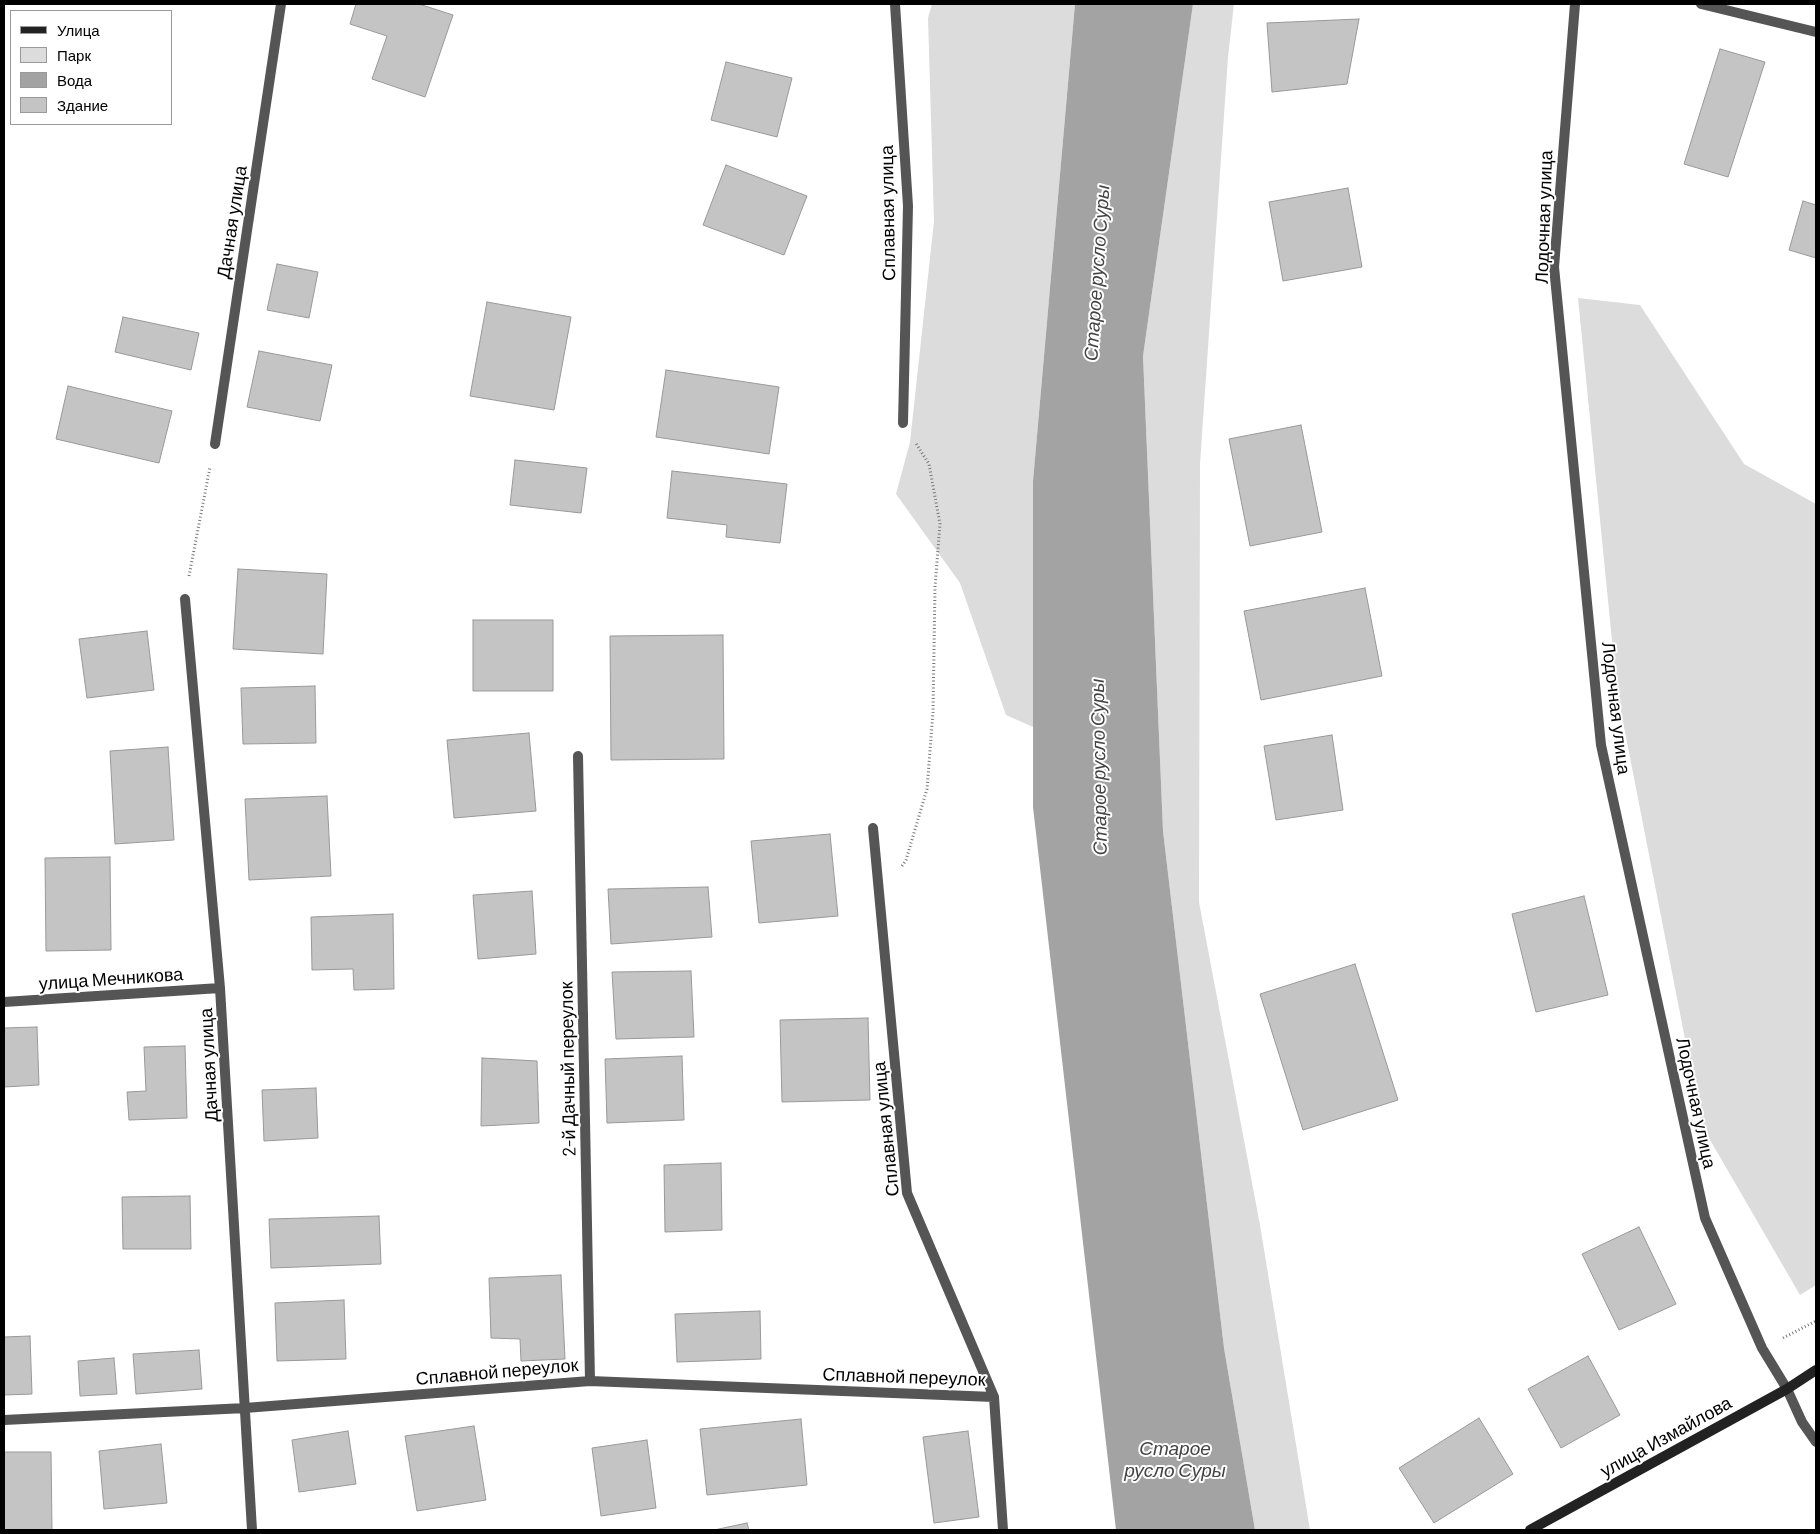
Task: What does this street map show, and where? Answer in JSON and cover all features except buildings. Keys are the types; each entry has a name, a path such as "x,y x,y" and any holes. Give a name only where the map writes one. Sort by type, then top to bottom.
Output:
{"main road":[{"name":"улица Измайлова","path":"1530,1530 1786,1389 1816,1370"}],"street":[{"name":"Дачная улица","path":"215,444 281,4"},
{"name":"Сплавная улица","path":"895,4 908,206 903,423"},
{"name":"Лодочная улица","path":"1575,4 1554,267 1601,745 1705,1218 1762,1348 1786,1389 1802,1422 1816,1442"},
{"path":"1701,4 1816,32"},
{"name":"Дачная улица","path":"185,599 220,988 252,1530"},
{"name":"2-й Дачный переулок","path":"578,756 590,1381"},
{"name":"Сплавная улица","path":"873,828 907,1194 994,1397 1003,1530"},
{"name":"улица Мечникова","path":"4,1002 220,988"},
{"name":"Сплавной переулок","path":"4,1420 246,1408 590,1381 994,1397"}],"path":[{"path":"880,903 906,860 927,789 932,712 935,587 940,524 929,464 903,423"},
{"path":"185,599 215,444"},
{"path":"1762,1348 1816,1321"}],"green space":[{"path":"932,4 1075,4 1033,481 1033,727 1006,715 960,583 896,494 910,442 934,221 928,18"},
{"path":"1193,4 1234,4 1228,57 1200,464 1199,902 1260,1225 1310,1530 1255,1530 1224,1348 1163,831 1143,356"},
{"path":"1578,298 1640,305 1744,464 1816,504 1816,1285 1800,1295 1702,1126 1617,691"}],"water":[{"name":"Старое русло Суры","path":"1075,4 1193,4 1143,356 1163,831 1224,1348 1255,1530 1116,1530 1033,807 1033,481"}]}
